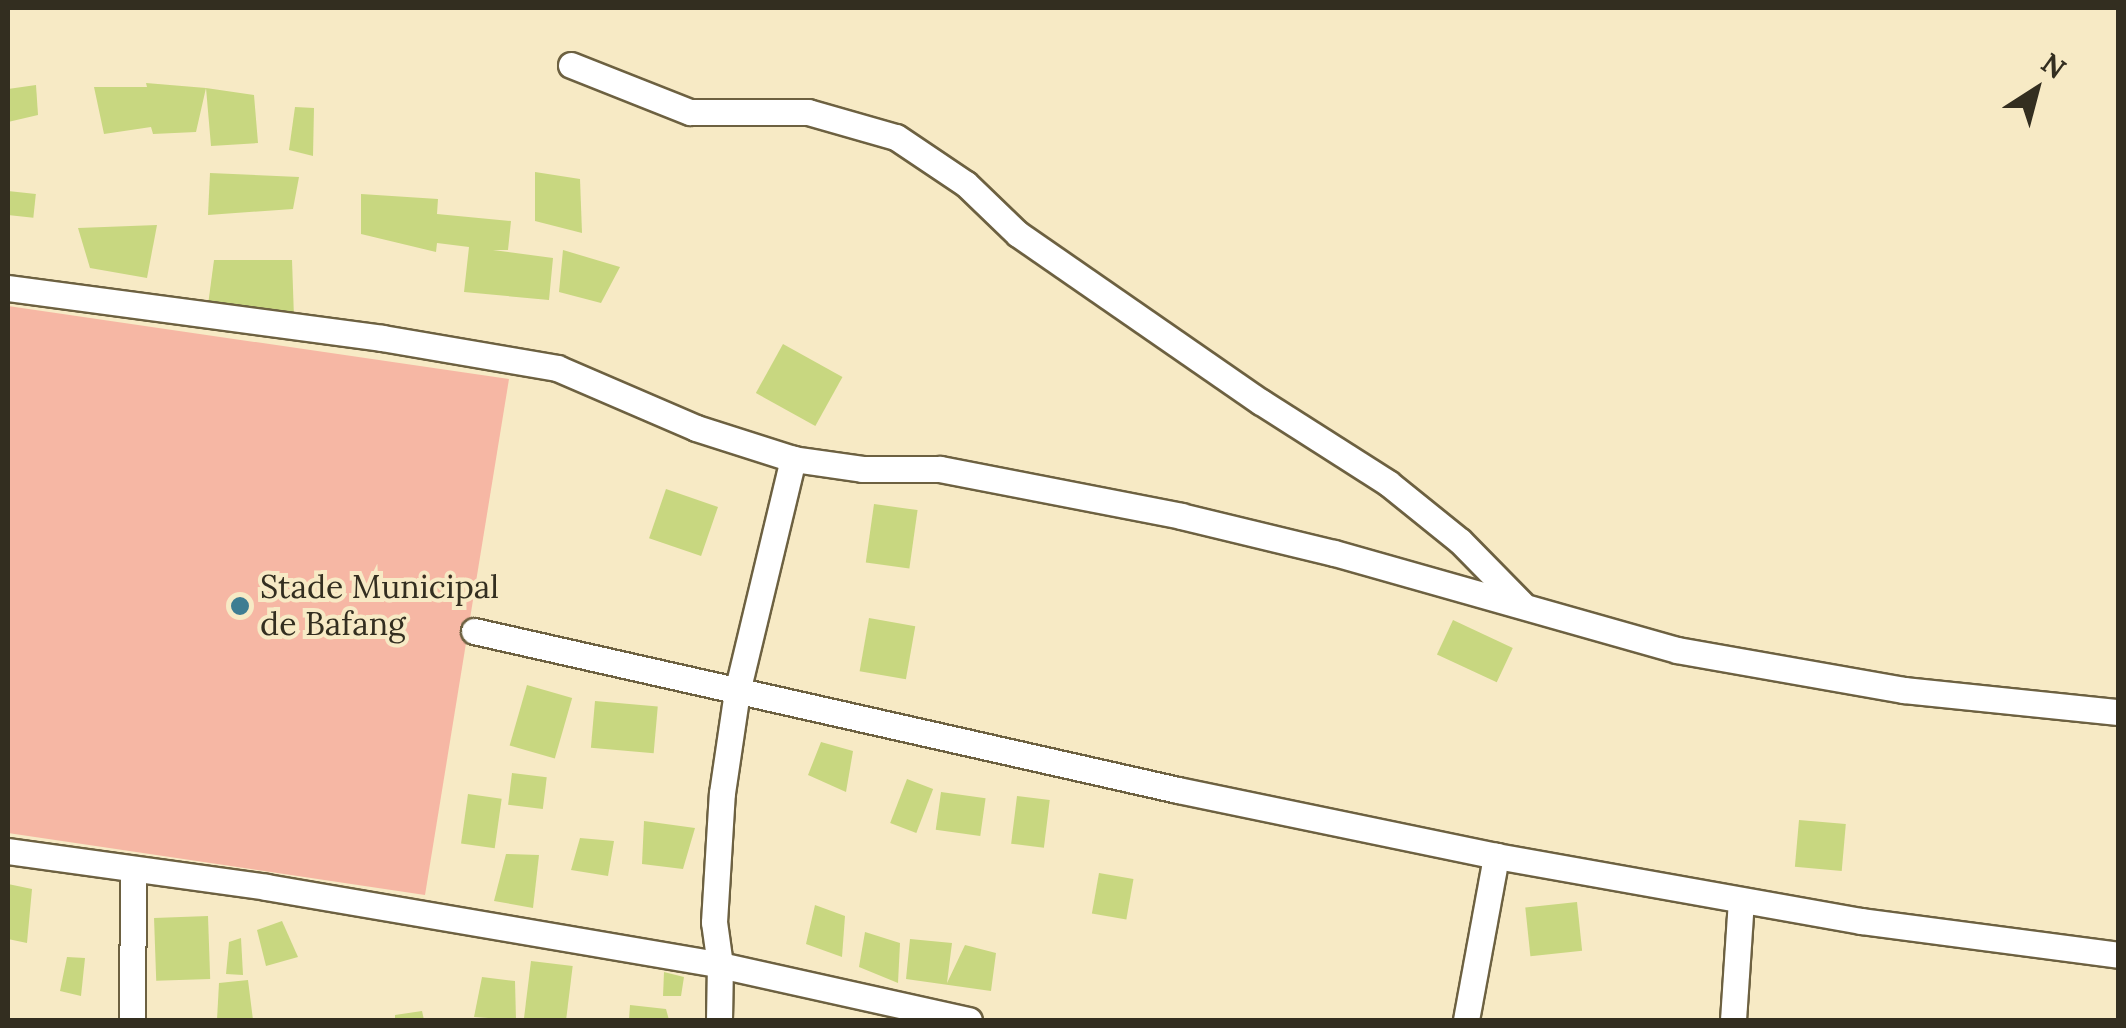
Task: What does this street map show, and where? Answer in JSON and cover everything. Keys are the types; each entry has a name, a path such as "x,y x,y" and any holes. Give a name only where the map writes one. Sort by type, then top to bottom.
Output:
{"street":[{"path":"570,65 690,112 808,112 896,137 966,184 1018,234 1388,484 1460,540 1526,608"},
{"path":"8,288 382,338 556,368 696,428 793,459 862,468 940,469 1181,516 1678,650 1904,690 2118,712"},
{"path":"720,1020 715,879 737,692 793,459"},
{"path":"474,630 737,692 1496,856 1741,901 2118,955"},
{"path":"8,851 133,872 266,887 720,966 970,1020"},
{"path":"1466,1020 1496,856"},
{"path":"132,1020 133,872"},
{"path":"1733,1020 1741,901"}],"shaded area":[{"name":"Stade Municipal de Bafang","path":"8,306 509,379 425,895 8,833"}],"building":[{"path":"146,83 206,88 196,132 153,134 151,127 104,134 94,87 147,87"},
{"path":"36,85 38,115 8,122 8,89"},
{"path":"206,88 254,95 258,143 211,146"},
{"path":"295,107 314,108 313,156 289,150"},
{"path":"535,172 580,179 582,233 535,221"},
{"path":"210,173 299,177 293,209 208,215"},
{"path":"8,191 36,194 33,218 8,215"},
{"path":"361,194 438,199 437,214 511,221 508,250 493,250 553,258 549,300 464,292 469,247 437,243 436,252 361,234"},
{"path":"157,225 147,278 90,268 78,228"},
{"path":"563,250 620,267 601,303 559,292"},
{"path":"214,260 292,260 294,318 208,305"},
{"path":"783,344 842,377 815,426 756,393"},
{"path":"666,489 718,507 701,556 649,538"},
{"path":"874,504 918,510 909,569 866,562"},
{"path":"869,618 915,626 906,679 860,671"},
{"path":"1453,620 1513,648 1497,682 1437,654"},
{"path":"527,685 572,698 555,759 510,746"},
{"path":"595,701 658,706 654,753 591,748"},
{"path":"821,742 853,751 846,792 808,775"},
{"path":"512,773 547,777 543,809 508,805"},
{"path":"907,779 933,789 916,833 890,823"},
{"path":"941,792 986,798 980,836 936,830"},
{"path":"468,794 502,799 495,848 461,844"},
{"path":"1017,796 1050,800 1044,848 1011,844"},
{"path":"1799,820 1846,824 1842,871 1795,867"},
{"path":"644,821 695,828 683,869 642,864"},
{"path":"580,838 614,841 608,876 571,870"},
{"path":"506,854 539,855 533,908 494,901"},
{"path":"1099,873 1133,879 1126,919 1092,913"},
{"path":"8,884 32,889 27,943 8,939"},
{"path":"1577,902 1582,951 1530,956 1525,907"},
{"path":"815,905 845,916 842,957 806,944"},
{"path":"208,916 210,979 156,981 154,918"},
{"path":"282,921 298,957 266,966 257,930"},
{"path":"865,932 900,943 898,983 859,967"},
{"path":"241,938 243,975 226,974 229,942"},
{"path":"910,939 952,943 947,983 965,945 996,953 991,991 906,979"},
{"path":"67,957 85,958 81,996 60,991"},
{"path":"531,961 573,966 566,1020 524,1020"},
{"path":"664,972 684,977 681,996 663,996"},
{"path":"482,977 515,981 516,1020 474,1017"},
{"path":"248,980 253,1020 217,1020 219,983"},
{"path":"630,1005 666,1009 669,1020 629,1020"},
{"path":"422,1011 424,1020 395,1020 395,1015"}],"place":[{"name":"Stade Municipal de Bafang","path":"240,606"}]}
